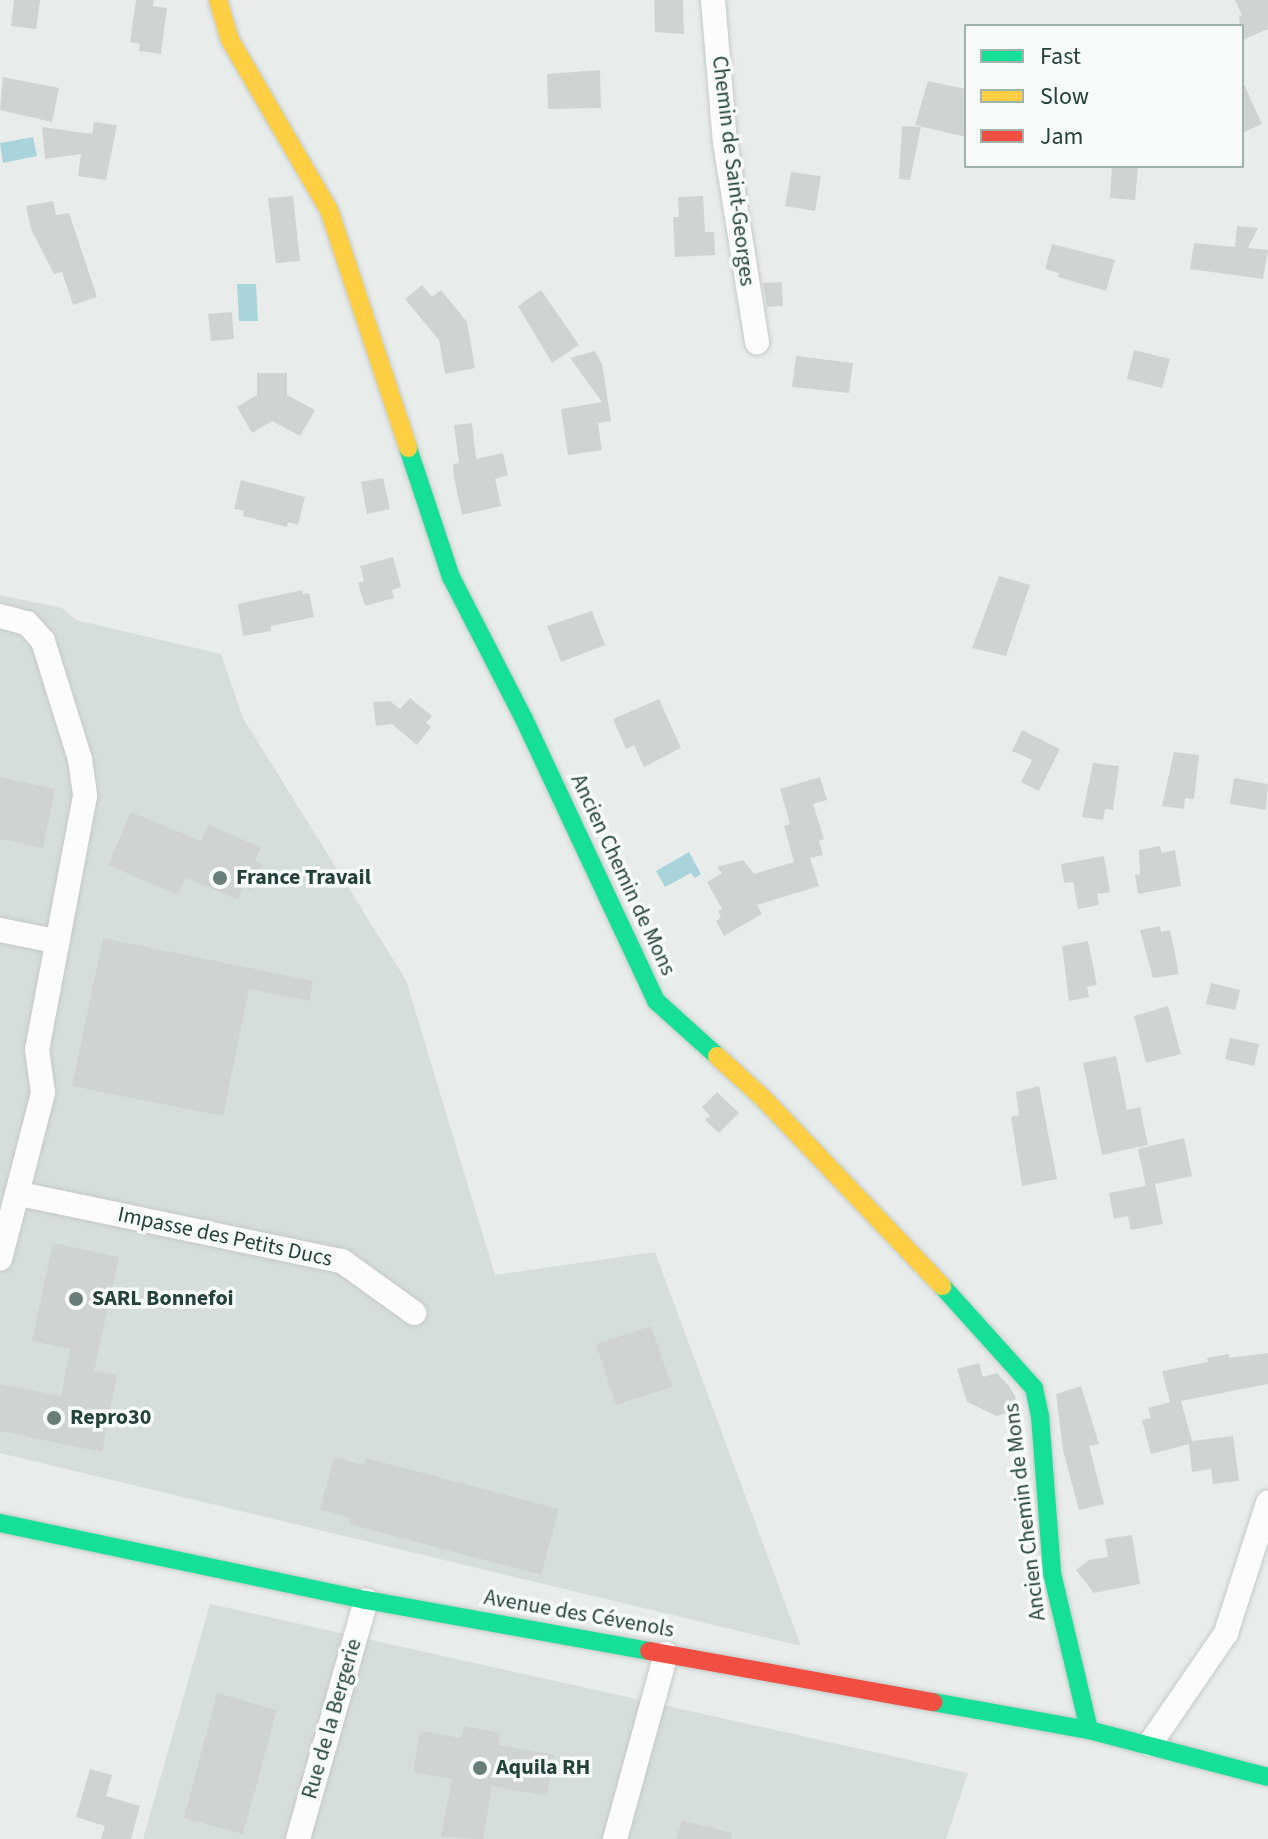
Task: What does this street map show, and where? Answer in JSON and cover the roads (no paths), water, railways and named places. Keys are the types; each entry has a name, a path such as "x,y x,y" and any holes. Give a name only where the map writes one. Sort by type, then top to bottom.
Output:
{"street":[{"name":"Ancien Chemin de Mons","path":"218,0 230,40 329,210 451,577 524,719 656,1001 763,1098 1014,1362 1034,1388 1040,1416 1052,1573 1089,1730"},
{"name":"Chemin de Saint-Georges","path":"713,0 725,142 757,342"},
{"path":"0,616 27,623 43,641 80,759 85,796 55,941 37,1049 43,1093 20,1194 0,1259"},
{"path":"0,930 55,941"},
{"name":"Impasse des Petits Ducs","path":"20,1194 342,1261 414,1313"},
{"path":"1150,1744 1226,1633 1268,1503"},
{"name":"Avenue des Cévenols","path":"0,1523 366,1600 1089,1730 1268,1777"},
{"name":"Rue de la Bergerie","path":"298,1839 366,1600"},
{"path":"615,1839 666,1654"}],"water":[{"path":"33,137 37,156 3,163 0,143"},
{"path":"237,284 256,284 258,321 239,321"},
{"path":"689,852 701,874 695,878 691,873 665,887 656,871"}],"place":[{"name":"France Travail","path":"220,878"},
{"name":"SARL Bonnefoi","path":"76,1299"},
{"name":"Repro30","path":"54,1418"},
{"name":"Aquila RH","path":"480,1768"}]}
